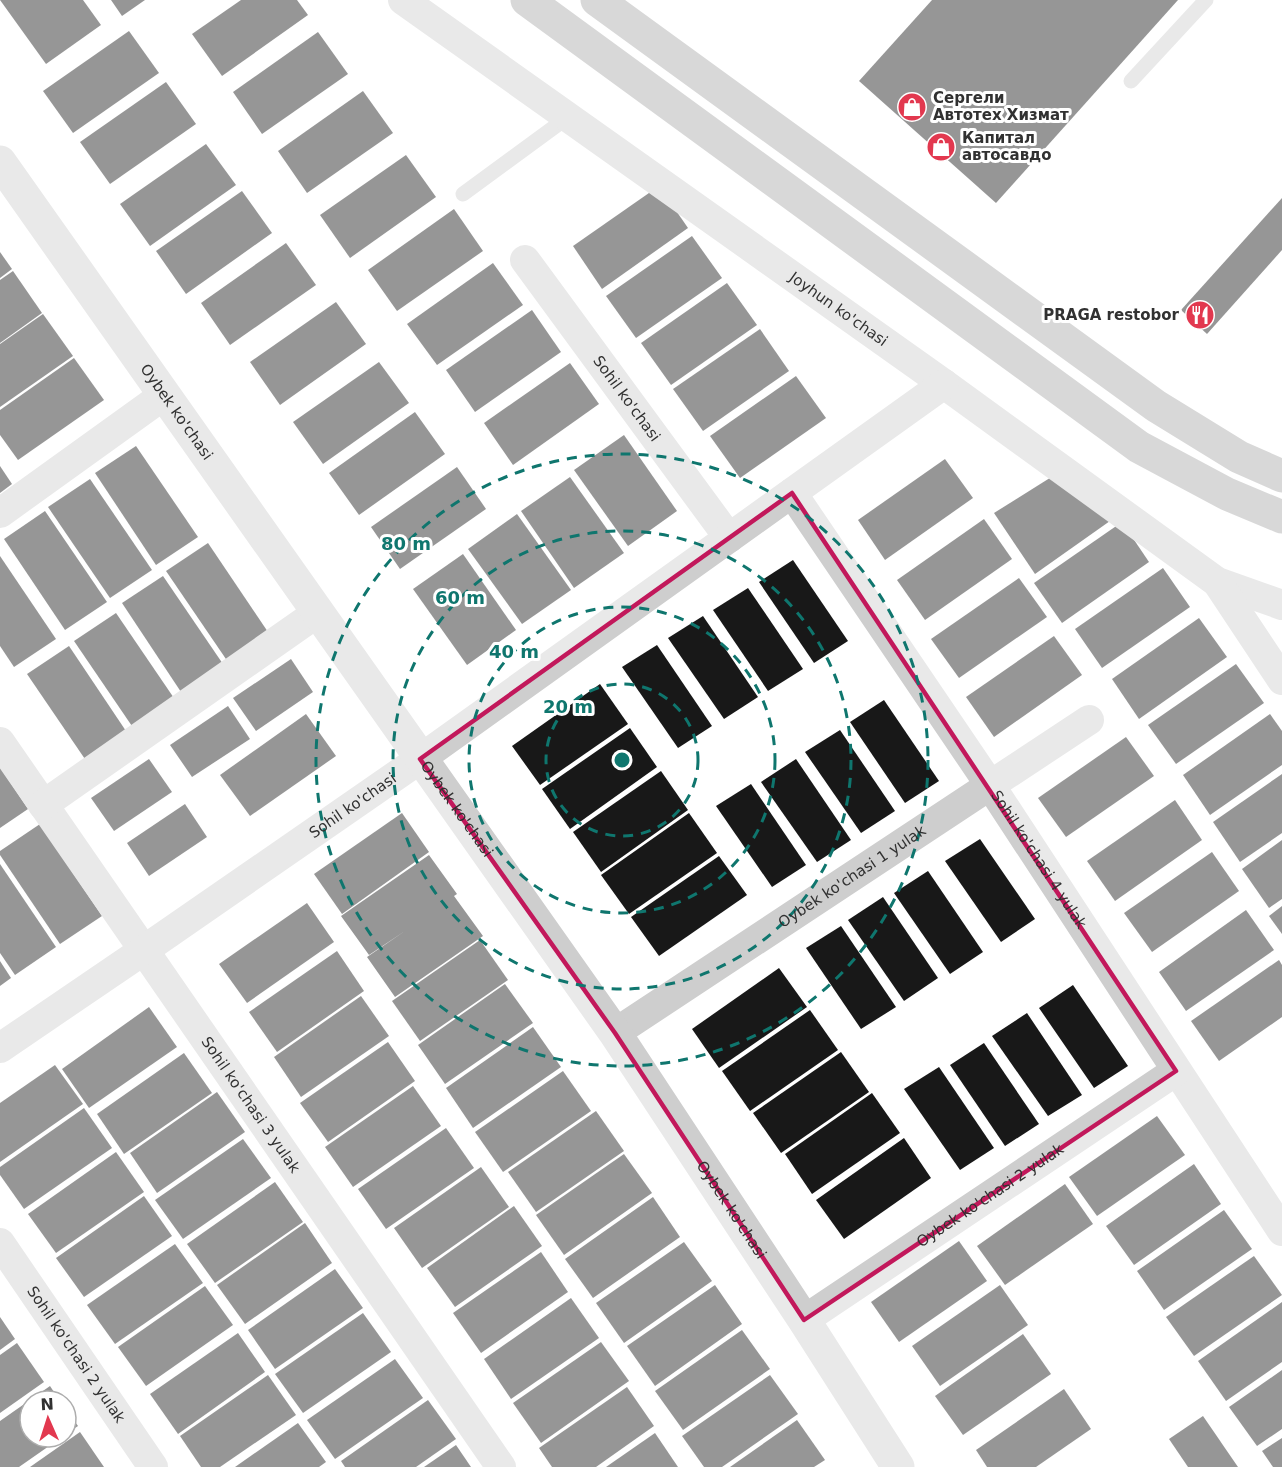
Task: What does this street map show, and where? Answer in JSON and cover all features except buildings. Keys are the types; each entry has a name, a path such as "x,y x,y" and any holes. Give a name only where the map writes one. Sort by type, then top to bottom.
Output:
{"main road":[{"path":"527,0 1139,447 1227,494 1282,517"},
{"path":"597,0 1156,406 1239,457 1282,476"}],"street":[{"name":"Joyhun ko'chasi","path":"403,0 944,384 1217,582 1282,605"},
{"name":"Oybek ko'chasi","path":"0,162 615,1033 898,1467"},
{"name":"Sohil ko'chasi","path":"525,260 729,538"},
{"name":"Sohil ko'chasi","path":"0,1048 420,759 944,384"},
{"path":"0,513 164,395"},
{"name":"Sohil ko'chasi 4 yulak","path":"792,493 990,785 1282,1231"},
{"path":"1217,582 1282,680"},
{"path":"43,805 317,613"},
{"name":"Oybek ko'chasi 1 yulak","path":"615,1033 1089,720"},
{"name":"Sohil ko'chasi 3 yulak","path":"0,742 501,1467"},
{"name":"Oybek ko'chasi 2 yulak","path":"804,1320 1176,1071"},
{"name":"Sohil ko'chasi 2 yulak","path":"0,1243 153,1467"}],"lane":[{"path":"1131,81 1206,0"},
{"path":"463,194 568,117"}],"highlighted area":[{"path":"792,493 1176,1071 804,1320 615,1033 420,759"}],"place":[{"name":"Сергели Автотех Хизмат","path":"912,107"},
{"name":"Капитал автосавдо","path":"941,147"},
{"name":"PRAGA restobor","path":"1200,315"}]}
